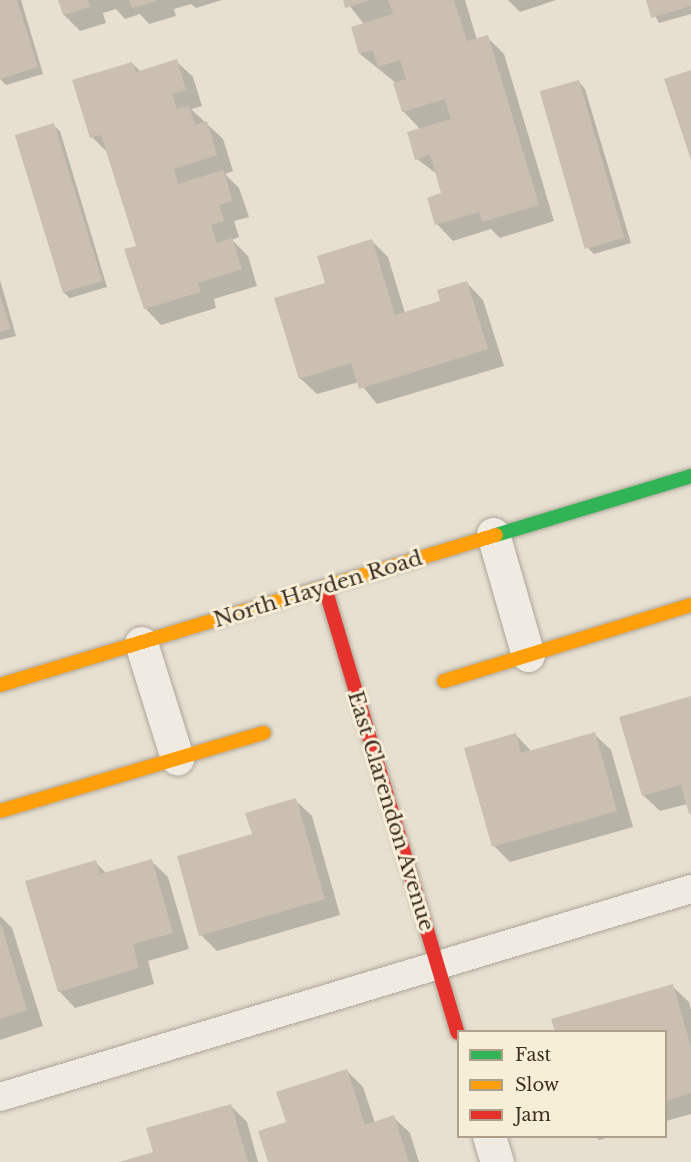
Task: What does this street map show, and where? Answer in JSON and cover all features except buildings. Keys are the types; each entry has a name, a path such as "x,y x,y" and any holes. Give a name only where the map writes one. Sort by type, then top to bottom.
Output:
{"street":[{"name":"North Hayden Road","path":"0,685 691,476"},
{"path":"494,534 528,655"},
{"name":"East Clarendon Avenue","path":"325,588 458,1030"},
{"path":"444,681 691,606"},
{"path":"141,643 177,758"},
{"path":"0,811 264,733"},
{"path":"489,1138 497,1162"}],"lane":[{"path":"0,1097 691,889"}],"traffic: fast":[{"path":"496,535 691,476"}],"traffic: slow":[{"path":"0,685 496,535"},
{"path":"444,681 691,605"},
{"path":"0,811 264,733"}],"traffic: jam":[{"path":"325,588 457,1030"}]}
